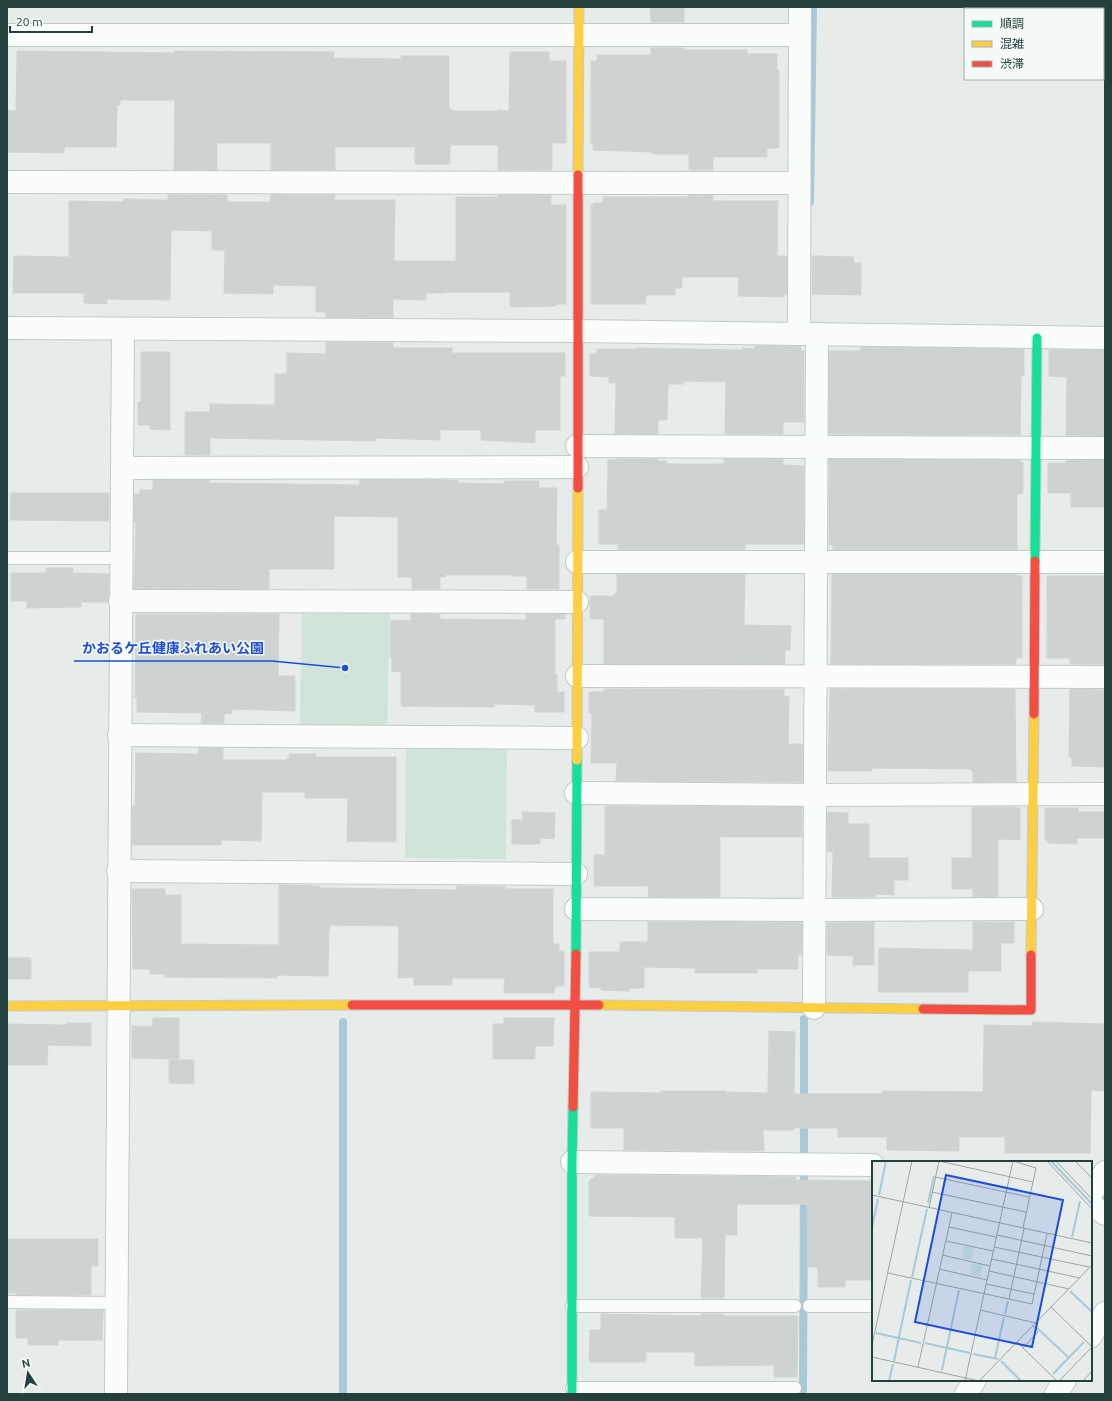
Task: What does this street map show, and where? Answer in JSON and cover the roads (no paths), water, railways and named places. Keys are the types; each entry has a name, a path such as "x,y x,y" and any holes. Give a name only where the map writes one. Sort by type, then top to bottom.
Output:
{"street":[{"path":"572,1391 572,1162 576,1005 579,7"},
{"path":"800,7 799,183 816,447 814,1008"},
{"path":"7,35 799,35"},
{"path":"7,182 799,183"},
{"path":"7,328 577,331 1105,338"},
{"path":"116,1394 117,1006 123,329"},
{"path":"7,1006 576,1005 1031,1010 1037,338"},
{"path":"122,468 577,456 816,447 1105,448"},
{"path":"577,562 1105,562"},
{"path":"120,601 577,602"},
{"path":"577,676 1105,677"},
{"path":"119,734 577,738"},
{"path":"576,792 815,795 1032,793 1105,794"},
{"path":"118,871 576,874"},
{"path":"576,908 815,910 1032,909"},
{"path":"572,1162 872,1165"},
{"path":"1092,1168 1105,1168"},
{"path":"1092,1192 1105,1172"},
{"path":"1092,1206 1105,1214"},
{"path":"1092,1334 1105,1313"},
{"path":"1056,1394 1064,1381"}],"lane":[{"path":"7,558 121,558"},
{"path":"7,1302 117,1303"},
{"path":"572,1306 795,1306"},
{"path":"809,1306 872,1306"},
{"path":"572,1391 795,1388"}],"waterway":[{"path":"810,202 813,7"},
{"path":"804,1019 804,1104"},
{"path":"343,1022 343,1394"},
{"path":"804,1118 804,1151"},
{"path":"803,1394 804,1176"}],"place":[{"name":"かおるケ丘健康ふれあい公園","path":"345,668"}]}
